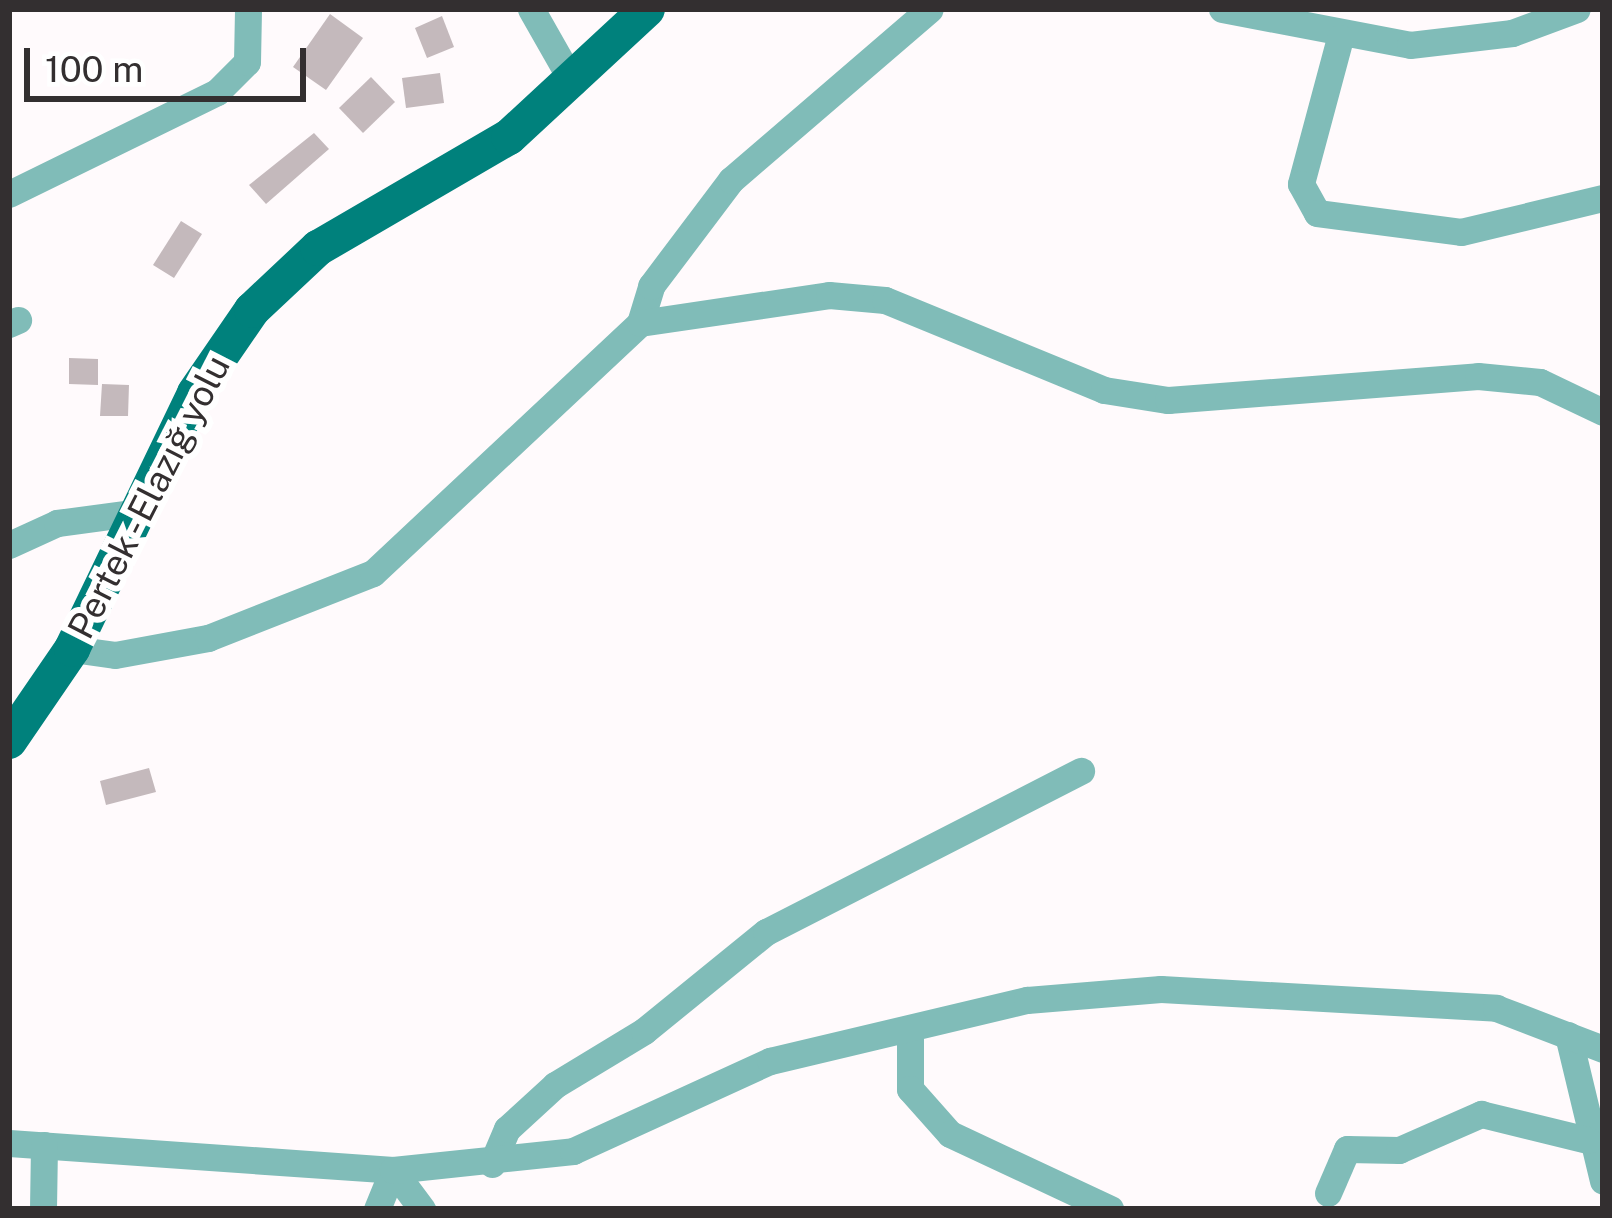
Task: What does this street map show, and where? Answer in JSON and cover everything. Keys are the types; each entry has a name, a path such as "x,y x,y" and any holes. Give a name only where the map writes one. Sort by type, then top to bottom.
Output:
{"main road":[{"name":"Pertek - Elazığ yolu","path":"9,741 72,649 218,355 282,278 509,137 647,9"}],"street":[{"path":"9,194 217,92 247,62 248,9"},
{"path":"530,9 573,82"},
{"path":"72,649 115,655 208,638 373,574 640,323 652,286 731,180 930,9"},
{"path":"1222,9 1462,42 1577,9"},
{"path":"1326,26 1300,184 1317,213 1461,232 1603,198"},
{"path":"640,323 867,298 957,323 1104,390 1168,400 1478,376 1540,382 1603,412"},
{"path":"9,545 57,523 139,512"},
{"path":"492,1164 534,1102 766,932 1081,771"},
{"path":"9,1143 393,1170 492,1164 636,1129 770,1061 1027,1000 1161,988 1496,1008 1603,1049"},
{"path":"910,1030 910,1089 950,1134 1111,1209"},
{"path":"1568,1035 1588,1140 1603,1181"},
{"path":"1328,1193 1347,1149 1400,1150 1480,1114 1588,1140"},
{"path":"43,1209 44,1144"},
{"path":"377,1209 393,1170"},
{"path":"393,1170 422,1209"}],"building":[{"path":"330,14 363,38 326,90 293,67"},
{"path":"442,16 454,47 427,58 415,28"},
{"path":"440,73 444,103 406,108 402,78"},
{"path":"371,77 395,102 363,133 339,108"},
{"path":"314,133 329,149 266,204 249,185"},
{"path":"181,221 202,234 174,278 153,265"},
{"path":"69,358 98,359 98,385 69,384"},
{"path":"102,384 129,385 128,416 100,416"},
{"path":"149,768 156,792 106,805 100,781"}]}
